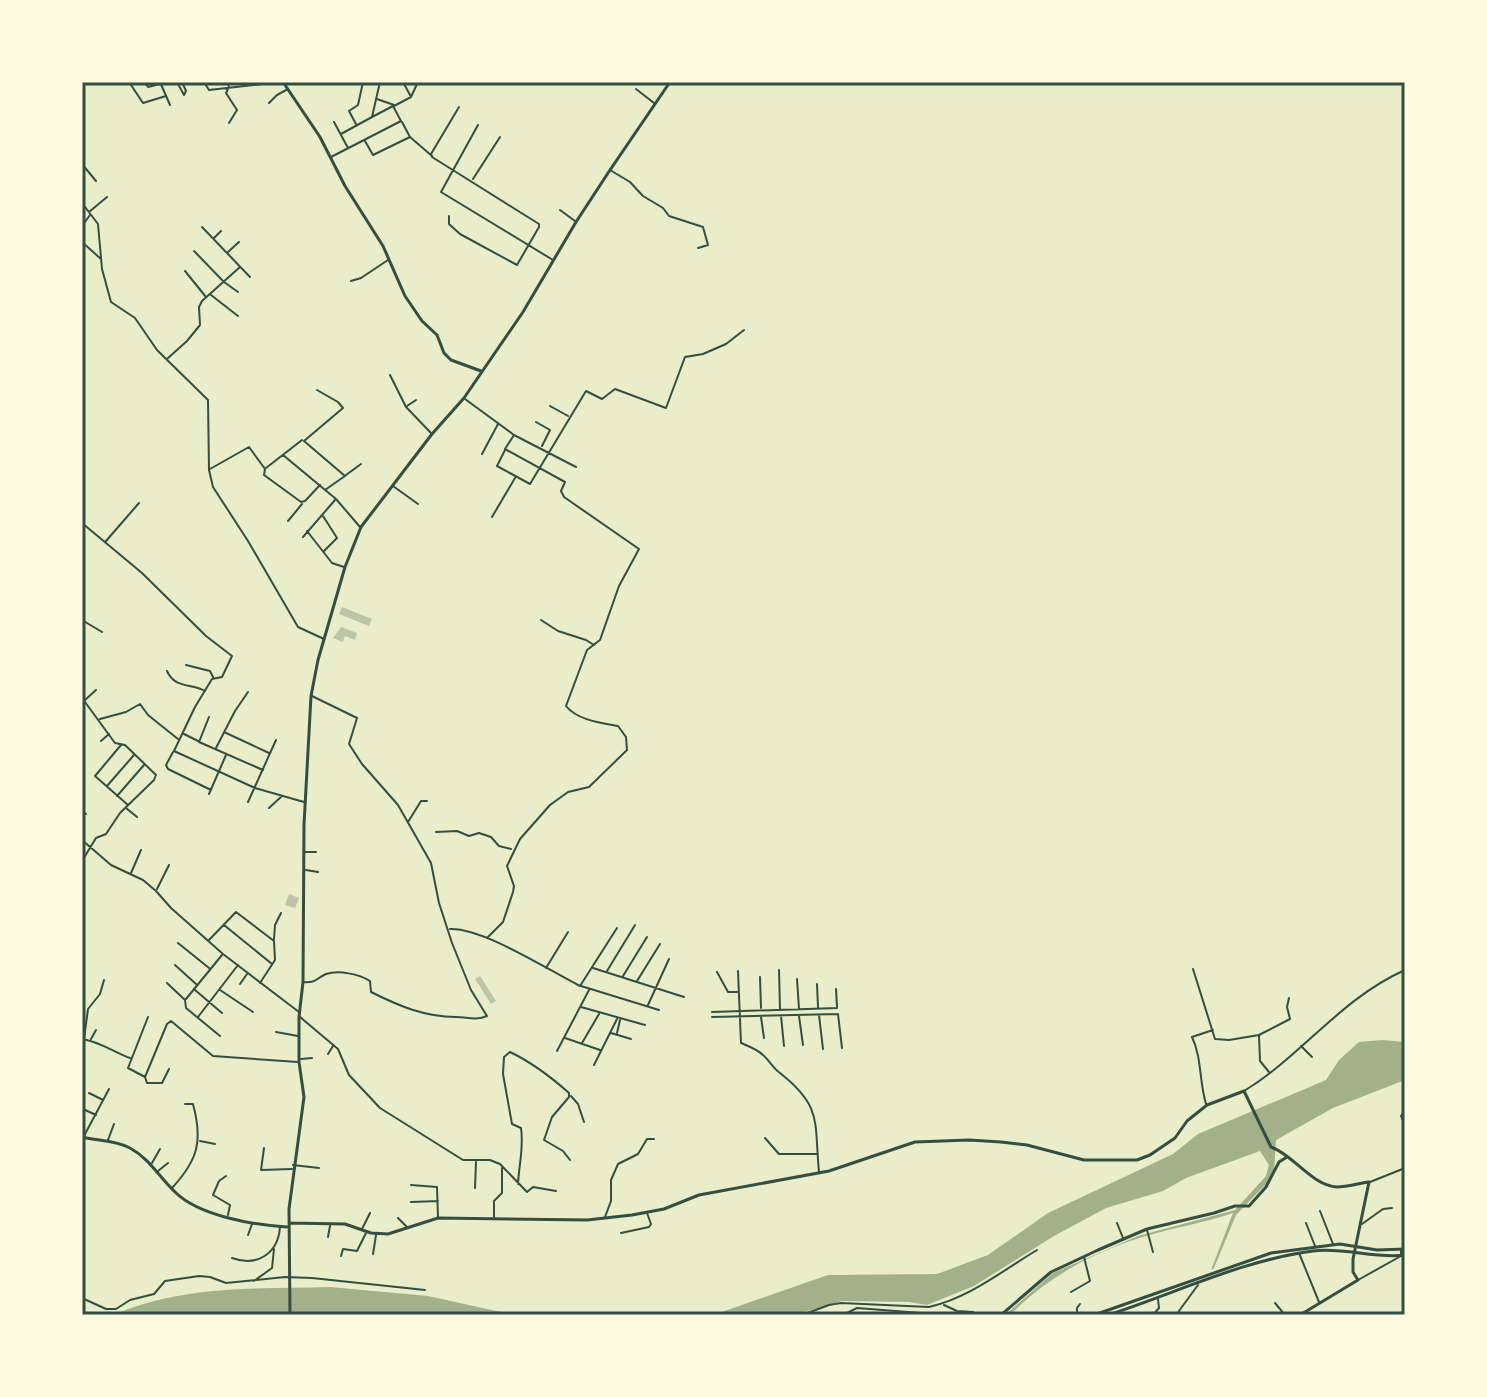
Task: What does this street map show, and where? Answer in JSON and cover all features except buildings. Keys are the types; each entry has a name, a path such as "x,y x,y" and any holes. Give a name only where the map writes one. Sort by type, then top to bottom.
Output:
{"street":[{"path":"129,82 143,103 166,96"},
{"path":"144,82 148,87 161,83 170,105"},
{"path":"177,82 184,95 186,91 182,82"},
{"path":"204,82 209,90 283,82 389,259 405,296 422,321 437,335 447,357 481,371"},
{"path":"227,82 227,98 237,110 229,123"},
{"path":"357,125 349,111 358,105 363,82"},
{"path":"372,117 380,82"},
{"path":"403,82 411,97"},
{"path":"290,1315 289,1225 293,1167 304,1097 299,1060 299,1015 303,982 305,803 311,696 315,670 345,567 361,527 432,434 464,398 523,312 576,222 670,82"},
{"path":"341,134 411,97 417,84"},
{"path":"269,103 289,89"},
{"path":"636,89 655,104"},
{"path":"376,99 394,106 410,137 432,157 539,224 517,265 460,234 449,224 449,216"},
{"path":"432,157 459,107"},
{"path":"330,158 401,121"},
{"path":"334,122 349,149"},
{"path":"478,125 441,192 554,260"},
{"path":"365,141 373,155 410,137"},
{"path":"472,180 500,137"},
{"path":"82,164 96,181"},
{"path":"610,170 630,182 669,216 703,227 708,245 698,248"},
{"path":"82,226 89,214 107,197"},
{"path":"82,203 98,224 103,275 111,302 135,318 150,342 208,400 209,470 213,487 298,627 325,639"},
{"path":"560,210 576,222"},
{"path":"202,227 250,277"},
{"path":"213,239 221,231"},
{"path":"82,242 102,259"},
{"path":"227,253 239,242"},
{"path":"194,251 238,292"},
{"path":"351,281 361,278 389,259"},
{"path":"167,359 200,325 199,307 240,267"},
{"path":"185,271 209,296 238,316"},
{"path":"514,435 497,466 530,484 586,391 602,399 615,389 666,408 685,357 703,354 726,344 744,330"},
{"path":"390,375 406,407 432,434"},
{"path":"303,503 264,475 265,469 343,408 317,390"},
{"path":"464,398 514,435 576,467"},
{"path":"406,407 416,400"},
{"path":"550,406 569,417"},
{"path":"536,422 559,434"},
{"path":"482,454 498,423"},
{"path":"541,447 550,430"},
{"path":"304,441 345,476"},
{"path":"209,470 248,447 265,469"},
{"path":"487,938 503,922 514,886 507,866 525,833 550,805 568,792 589,787 627,750 626,737 618,726 596,722 571,712 566,706 587,650 600,640 619,586 639,548 570,502 561,491 566,483 505,449"},
{"path":"283,455 336,499 361,527"},
{"path":"325,490 361,464"},
{"path":"492,517 515,477"},
{"path":"288,521 320,485"},
{"path":"392,485 418,504"},
{"path":"303,537 336,499"},
{"path":"105,542 139,503"},
{"path":"322,515 337,538 323,552"},
{"path":"82,523 144,575 206,636 231,654 232,661 222,677 212,679"},
{"path":"307,531 336,566 345,567"},
{"path":"82,620 102,632"},
{"path":"541,620 558,631 594,645"},
{"path":"186,665 210,671 212,679 166,765 210,792 226,753"},
{"path":"167,671 170,678 180,685 206,691"},
{"path":"82,861 98,836 106,834 127,806 156,779 156,773 135,754 122,744 115,743 83,702 96,690"},
{"path":"216,750 248,692"},
{"path":"303,982 315,982 329,973 359,976 370,981 371,992 405,1009 445,1018 487,1015 471,990 439,903 434,869 398,805 349,744 357,718 311,696"},
{"path":"99,719 122,714 140,704 148,715 180,740"},
{"path":"199,742 209,717"},
{"path":"224,732 270,753"},
{"path":"101,741 109,734"},
{"path":"184,734 263,770"},
{"path":"248,802 276,740"},
{"path":"122,744 95,774 137,817"},
{"path":"174,751 255,788 305,803"},
{"path":"106,787 135,754"},
{"path":"117,796 145,764"},
{"path":"269,808 283,795"},
{"path":"407,822 421,801 427,801"},
{"path":"436,832 457,831 469,836 479,833 491,837 499,846 514,849"},
{"path":"82,840 111,865 156,891 223,954 334,1045 349,1075 380,1108 463,1160 485,1160 502,1165 527,1192 533,1187 556,1191"},
{"path":"131,874 141,850"},
{"path":"304,852 316,852"},
{"path":"156,891 169,865"},
{"path":"305,870 318,872"},
{"path":"208,941 236,912 274,941"},
{"path":"260,983 273,965 275,925 281,913"},
{"path":"223,924 273,965"},
{"path":"606,972 635,925"},
{"path":"580,986 617,928"},
{"path":"449,929 487,938 580,986 659,1010"},
{"path":"546,968 568,932"},
{"path":"623,977 647,937"},
{"path":"178,943 210,969"},
{"path":"637,982 660,944"},
{"path":"220,1036 185,1007 185,1000 223,954"},
{"path":"648,1006 669,959"},
{"path":"175,965 197,985"},
{"path":"197,1017 238,965"},
{"path":"592,968 684,997"},
{"path":"1193,969 1214,1037 1219,1040 1259,1035 1290,1019 1287,1007 1289,998"},
{"path":"779,970 780,1010"},
{"path":"109,1089 83,1137 127,1146 151,1164 171,1189 188,1202 252,1223 280,1226 350,1225 376,1234 395,1234 438,1218 648,1215 699,1195 819,1173 908,1143 952,1140 1020,1143 1084,1160 1137,1160 1175,1138 1187,1121 1207,1105 1244,1091 1270,1073 1367,990 1405,970"},
{"path":"738,971 741,1043 761,1053 809,1101 815,1115 819,1173"},
{"path":"717,972 728,992 738,992"},
{"path":"240,984 248,973"},
{"path":"760,977 761,1010"},
{"path":"797,979 799,1009"},
{"path":"104,980 100,994 88,1009 83,1039 131,1059"},
{"path":"167,983 185,1000"},
{"path":"817,984 818,1009"},
{"path":"194,989 222,1013"},
{"path":"219,989 253,1012"},
{"path":"557,1051 590,989"},
{"path":"836,989 842,1048"},
{"path":"580,1007 645,1025"},
{"path":"712,1012 837,1008"},
{"path":"582,1043 599,1013"},
{"path":"819,1014 823,1049"},
{"path":"712,1017 838,1014"},
{"path":"781,1015 784,1046"},
{"path":"799,1015 803,1045"},
{"path":"761,1016 764,1038"},
{"path":"145,1077 129,1070 148,1017"},
{"path":"594,1065 619,1019"},
{"path":"617,1035 619,1019"},
{"path":"169,1069 162,1083 147,1083 145,1077 171,1021 213,1056 312,1058"},
{"path":"90,1040 96,1030"},
{"path":"1207,1105 1199,1055 1192,1037 1213,1030"},
{"path":"276,1032 299,1036"},
{"path":"610,1033 631,1039"},
{"path":"1259,1035 1260,1061 1270,1073"},
{"path":"563,1038 601,1050"},
{"path":"328,1054 334,1045"},
{"path":"1301,1045 1312,1057"},
{"path":"518,1185 519,1161 524,1143 521,1128 512,1124 503,1074 504,1057 512,1052 549,1075 578,1104 584,1122"},
{"path":"1244,1091 1269,1145 1329,1185 1369,1182 1405,1168"},
{"path":"89,1093 104,1100"},
{"path":"570,1095 552,1117 544,1140 563,1151 570,1160"},
{"path":"171,1189 195,1157 198,1141 198,1123 193,1104 185,1104"},
{"path":"83,1109 96,1115"},
{"path":"1405,1110 1401,1116 1405,1126"},
{"path":"108,1141 114,1124"},
{"path":"605,1218 611,1201 611,1180 618,1164 638,1154 648,1138 654,1139"},
{"path":"765,1138 779,1154 817,1154"},
{"path":"198,1141 215,1144"},
{"path":"264,1148 261,1170 319,1168"},
{"path":"151,1164 160,1149"},
{"path":"485,1160 488,1153"},
{"path":"1001,1315 1046,1276 1124,1239 1249,1206 1266,1187 1279,1162 1288,1156"},
{"path":"475,1188 476,1161"},
{"path":"157,1172 168,1163"},
{"path":"494,1219 494,1201 502,1193 502,1165"},
{"path":"226,1176 219,1181 213,1196 230,1205 228,1217"},
{"path":"1358,1280 1352,1267 1369,1182"},
{"path":"411,1185 437,1187 438,1218"},
{"path":"411,1202 438,1201"},
{"path":"1362,1224 1384,1208 1392,1208"},
{"path":"1320,1211 1333,1245"},
{"path":"341,1256 343,1249 356,1252 370,1213"},
{"path":"621,1233 647,1229 651,1225 648,1215"},
{"path":"398,1218 408,1229"},
{"path":"248,1235 252,1223"},
{"path":"1117,1223 1124,1239"},
{"path":"1306,1223 1315,1246"},
{"path":"328,1237 330,1224"},
{"path":"253,1281 272,1268 280,1226"},
{"path":"1148,1233 1153,1252"},
{"path":"373,1254 376,1234"},
{"path":"1108,1315 1188,1288 1204,1277 1260,1256 1315,1246 1356,1249"},
{"path":"232,1258 253,1261 269,1254 274,1248"},
{"path":"1094,1315 1256,1263 1299,1253 1356,1249 1403,1253"},
{"path":"802,1315 829,1305 855,1302 929,1307 943,1304 997,1276 1037,1250"},
{"path":"1299,1253 1319,1303"},
{"path":"1300,1315 1403,1253"},
{"path":"1071,1292 1090,1282 1085,1259"},
{"path":"82,1298 106,1309 116,1309 130,1300 154,1294 165,1281 195,1276 226,1283 285,1277 312,1278 425,1290"},
{"path":"1176,1315 1196,1283"},
{"path":"1153,1315 1159,1308 1158,1299"},
{"path":"1275,1303 1285,1315"},
{"path":"943,1304 977,1315"},
{"path":"1077,1315 1080,1304"},
{"path":"843,1315 857,1308 924,1315"}],"shaded area":[{"path":"1359,1042 1405,1042 1405,1080 1333,1108 1276,1140 1274,1171 1267,1183 1236,1215 1211,1270 1233,1213 1106,1250 1055,1278 1010,1315 1005,1315 1053,1273 1138,1236 1235,1210 1266,1176 1269,1165 1260,1151 1186,1178 1163,1191 1106,1208 974,1286 927,1305 842,1301 794,1315 713,1315 828,1275 937,1274 988,1255 1048,1213 1173,1154 1198,1134 1326,1080 1339,1060"},
{"path":"330,1287 428,1296 515,1315 113,1315 139,1305 193,1293"}]}
